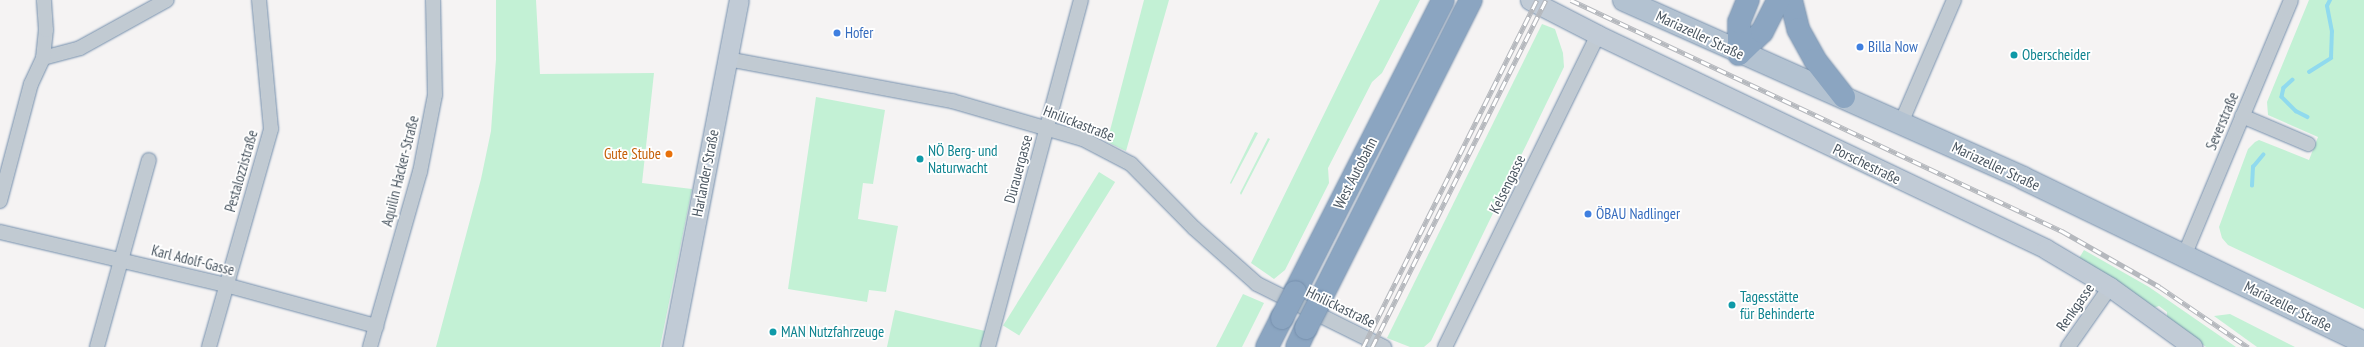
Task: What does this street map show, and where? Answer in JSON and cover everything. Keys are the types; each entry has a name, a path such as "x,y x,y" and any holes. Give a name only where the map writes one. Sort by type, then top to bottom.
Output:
{"highway":[{"name":"West Autobahn","path":"1267,347 1443,0"},
{"name":"West Autobahn","path":"1297,347 1471,0"},
{"path":"1739,54 1739,22 1748,0"},
{"path":"1739,54 1762,32 1778,0"},
{"path":"1791,0 1798,28 1814,60 1844,97"}],"main road":[{"name":"Mariazeller Straße","path":"1624,0 1739,54 1844,97 1901,123 2184,256 2364,343"}],"street":[{"path":"0,201 31,84 43,58 46,30 44,0"},
{"path":"43,58 80,48 167,0"},
{"name":"Pestalozzistraße","path":"209,347 271,129 259,0"},
{"name":"Aquilin Hacker-Straße","path":"370,347 420,172 435,95 433,0"},
{"name":"Harlander Straße","path":"672,347 739,0"},
{"name":"Dürauergasse","path":"988,347 1081,0"},
{"name":"Porschestraße","path":"1530,0 1598,35 2046,249 2110,287 2193,347"},
{"path":"1901,123 1954,0"},
{"name":"Severstraße","path":"2184,256 2291,0"},
{"name":"Kelsengasse","path":"1445,347 1598,35"},
{"name":"Hnilickastraße","path":"727,59 952,101 1046,127 1083,139 1132,164 1194,228 1257,284 1384,347"},
{"path":"2242,116 2308,144"},
{"path":"97,347 149,160"},
{"name":"Karl Adolf-Gasse","path":"0,232 226,285 376,326"},
{"name":"Renkgasse","path":"2068,347 2110,287"}],"green space":[{"path":"496,0 536,0 540,74 654,73 642,183 692,189 660,347 436,347 481,179 491,131 496,59"},
{"path":"1144,0 1169,0 1126,151 1107,142"},
{"path":"1380,0 1420,0 1382,73 1372,82 1328,168 1329,183 1285,270 1274,279 1251,263"},
{"path":"2309,0 2364,0 2364,309 2228,245 2222,238 2219,227 2248,149 2255,142 2259,140 2309,160 2318,137 2268,115 2267,102"},
{"path":"1542,24 1555,29 1563,53 1564,67 1431,341 1424,347 1410,347 1387,338"},
{"path":"816,97 885,110 873,184 863,183 858,219 898,226 886,292 869,290 867,302 788,289"},
{"path":"1255,132 1258,133 1231,184 1230,183"},
{"path":"1268,138 1270,139 1241,195 1240,193"},
{"path":"1099,172 1115,182 1019,336 1003,325"},
{"path":"2084,250 2149,287 2236,347 2206,347 2167,318 2167,312 2159,306 2153,308 2078,260"},
{"path":"1243,294 1264,303 1242,347 1216,347"},
{"path":"895,310 985,331 981,347 887,347"},
{"path":"2230,314 2295,347 2257,347 2214,316"}],"waterway":[{"path":"2309,72 2331,58 2332,32 2327,6 2330,0"},
{"path":"2293,80 2284,88 2282,97 2296,111 2308,117"},
{"path":"2252,186 2253,167 2263,155"}],"railway":[{"path":"1363,347 1537,0"},
{"path":"1372,347 1546,0"},
{"path":"1571,0 2062,231 2160,287 2248,347"}],"place":[{"name":"Hofer","path":"837,33"},
{"name":"Billa Now","path":"1860,47"},
{"name":"Oberscheider","path":"2014,55"},
{"name":"Gute Stube","path":"669,154"},
{"name":"NÖ Berg- und Naturwacht","path":"920,159"},
{"name":"ÖBAU Nadlinger","path":"1588,214"},
{"name":"Tagesstätte für Behinderte","path":"1732,305"},
{"name":"MAN Nutzfahrzeuge","path":"773,332"}]}
